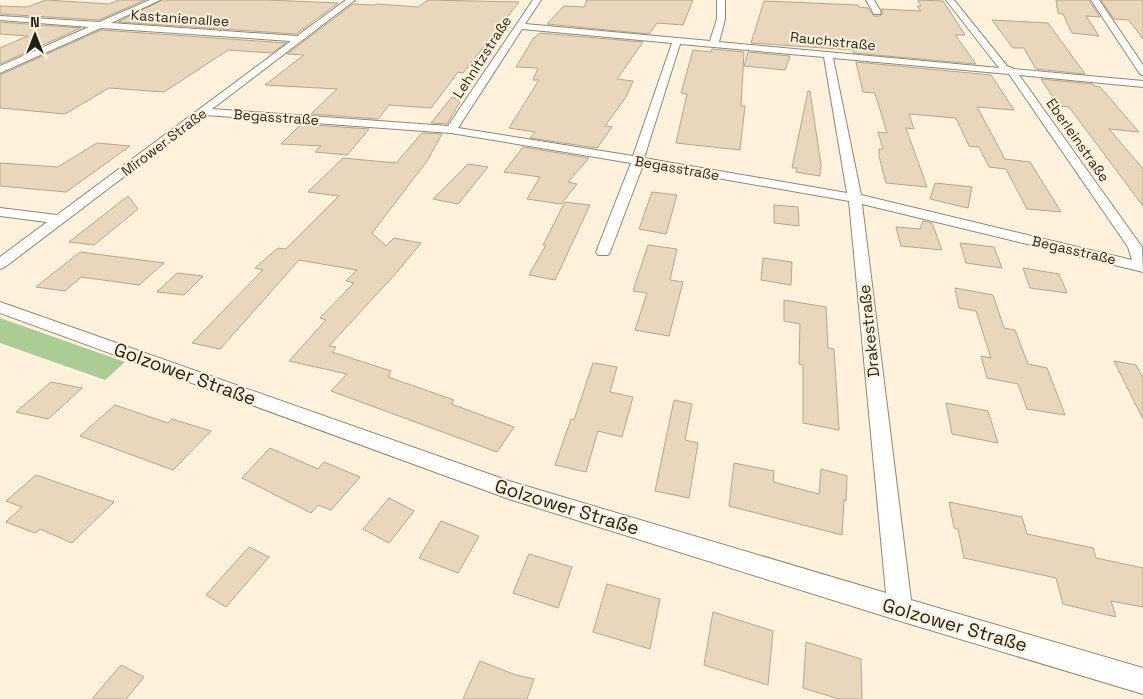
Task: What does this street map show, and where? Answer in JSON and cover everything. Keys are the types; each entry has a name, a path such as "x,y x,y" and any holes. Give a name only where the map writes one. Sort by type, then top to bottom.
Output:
{"street":[{"path":"0,70 156,0"},
{"name":"Mirower Straße","path":"0,264 205,112 351,0"},
{"name":"Lehnitzstraße","path":"451,130 537,0"},
{"path":"714,43 720,19 721,0"},
{"path":"870,0 877,12"},
{"name":"Eberleinstraße","path":"950,0 1004,68 1012,72 1134,246 1139,256 1141,267"},
{"path":"1096,0 1143,72"},
{"name":"Kastanienallee","path":"0,18 298,39"},
{"name":"Rauchstraße","path":"520,26 1143,84"},
{"path":"603,252 638,162 639,153 677,40"},
{"name":"Drakestraße","path":"828,54 854,198 900,609"},
{"name":"Begasstraße","path":"205,112 451,130 854,198 1141,267"},
{"path":"0,212 60,219"},
{"name":"Golzower Straße","path":"0,307 509,490 1143,681"}],"green space":[{"path":"0,318 125,362 105,380 0,343"}],"building":[{"path":"46,0 109,4 119,0 145,0 99,20 0,14 0,6 27,7"},
{"path":"162,0 267,0 338,3 296,34 118,22"},
{"path":"428,0 519,2 463,73 458,72 431,108 389,105 378,119 311,114 337,89 265,85 304,55 287,54 353,4 418,7"},
{"path":"587,0 693,0 683,25 657,23 649,34 547,24 564,6 584,7"},
{"path":"918,0 943,1 965,35 955,35 976,64 853,53 853,50 751,43 764,1 858,5 859,7 868,8 874,16 880,16 883,13 881,9 921,11 917,6 921,6"},
{"path":"1056,0 1089,0 1100,17 1086,16 1099,36 1072,33 1063,14 1058,13"},
{"path":"1101,0 1143,0 1143,39 1129,20 1114,19"},
{"path":"992,20 1048,23 1085,74 1036,69 1024,48 1013,48"},
{"path":"0,22 81,28 0,64 0,48 28,36 0,34"},
{"path":"101,30 286,43 272,53 228,50 164,92 109,88 65,114 0,108 0,75"},
{"path":"540,33 643,42 617,79 633,81 626,97 605,126 612,127 597,148 530,138 535,132 509,128 539,80 533,80 538,68 516,67 533,39"},
{"path":"712,49 744,52 741,106 745,106 740,150 676,143 687,94 681,93 693,50 711,52"},
{"path":"748,52 790,56 785,70 744,66"},
{"path":"856,62 991,75 1014,110 977,107 1005,159 1030,162 1061,212 1027,209 1006,169 989,167 979,147 969,146 956,118 909,114 914,129 906,128 927,187 886,183 879,156 879,149 883,149 878,132 887,133 875,93 863,92"},
{"path":"1041,79 1093,84 1100,87 1139,132 1109,129 1143,169 1143,206 1069,107 1059,106"},
{"path":"808,91 810,91 821,165 820,176 796,172 797,168 792,168"},
{"path":"452,97 460,102 447,124 431,123"},
{"path":"301,124 369,129 347,155 315,152 321,146 281,144"},
{"path":"422,133 442,134 427,161 372,233 386,246 394,238 421,243 329,346 336,347 332,352 391,371 388,377 454,400 451,404 514,427 497,452 331,391 347,374 289,361 326,320 320,318 354,283 346,281 357,270 299,260 220,349 192,343 263,270 255,268 278,248 286,249 339,196 308,192 343,158 396,163"},
{"path":"97,143 130,146 66,192 0,186 0,163 58,167"},
{"path":"523,147 589,158 568,182 577,184 561,204 527,199 540,177 504,172"},
{"path":"468,164 488,167 458,204 433,199"},
{"path":"935,183 972,187 968,208 930,199"},
{"path":"652,192 677,195 666,234 639,229"},
{"path":"128,196 138,209 94,245 69,242"},
{"path":"565,202 590,205 555,280 529,275 546,245 543,245"},
{"path":"774,205 798,207 799,226 774,223"},
{"path":"923,221 932,223 942,250 901,246 896,227 920,229"},
{"path":"960,243 994,247 1002,268 966,263"},
{"path":"648,245 677,249 670,280 683,282 669,336 635,330 647,293 633,291"},
{"path":"80,252 164,263 139,285 81,277 65,291 36,287"},
{"path":"763,258 792,262 791,285 761,280"},
{"path":"1023,268 1059,274 1067,293 1030,288"},
{"path":"177,273 203,276 184,295 157,292"},
{"path":"955,288 993,295 1004,328 1015,330 1028,364 1047,368 1065,415 1027,409 1018,384 987,378 981,356 991,358 976,311 959,308"},
{"path":"784,300 826,307 828,348 834,349 839,430 803,423 803,365 799,364 800,324 784,321"},
{"path":"1114,361 1136,365 1143,378 1143,419"},
{"path":"593,363 617,367 610,392 633,397 622,437 598,431 586,472 555,465 571,419 574,420"},
{"path":"51,382 82,388 48,419 16,412"},
{"path":"674,400 692,404 685,440 698,443 689,498 655,491"},
{"path":"946,403 988,411 998,443 952,434"},
{"path":"115,405 168,423 172,419 211,431 173,470 80,436"},
{"path":"270,448 318,469 324,462 360,477 331,510 318,505 311,513 242,478"},
{"path":"734,463 774,471 773,482 819,494 821,469 847,476 842,535 729,506"},
{"path":"36,475 114,502 72,543 40,529 35,533 6,522 22,507 6,501"},
{"path":"389,498 414,511 389,543 363,529"},
{"path":"949,502 1022,517 1027,534 1093,548 1096,558 1143,568 1143,607 1111,601 1116,617 1063,604 1056,578 964,558 958,529 954,528"},
{"path":"441,521 479,536 458,573 419,558"},
{"path":"249,547 269,557 226,607 206,595"},
{"path":"529,554 572,567 558,608 513,593"},
{"path":"607,584 660,599 650,649 593,632"},
{"path":"713,612 773,631 768,685 704,665"},
{"path":"806,642 861,659 862,699 839,699 803,688"},
{"path":"480,661 516,675 534,679 527,699 463,699"},
{"path":"121,665 144,677 126,699 92,699"}]}
